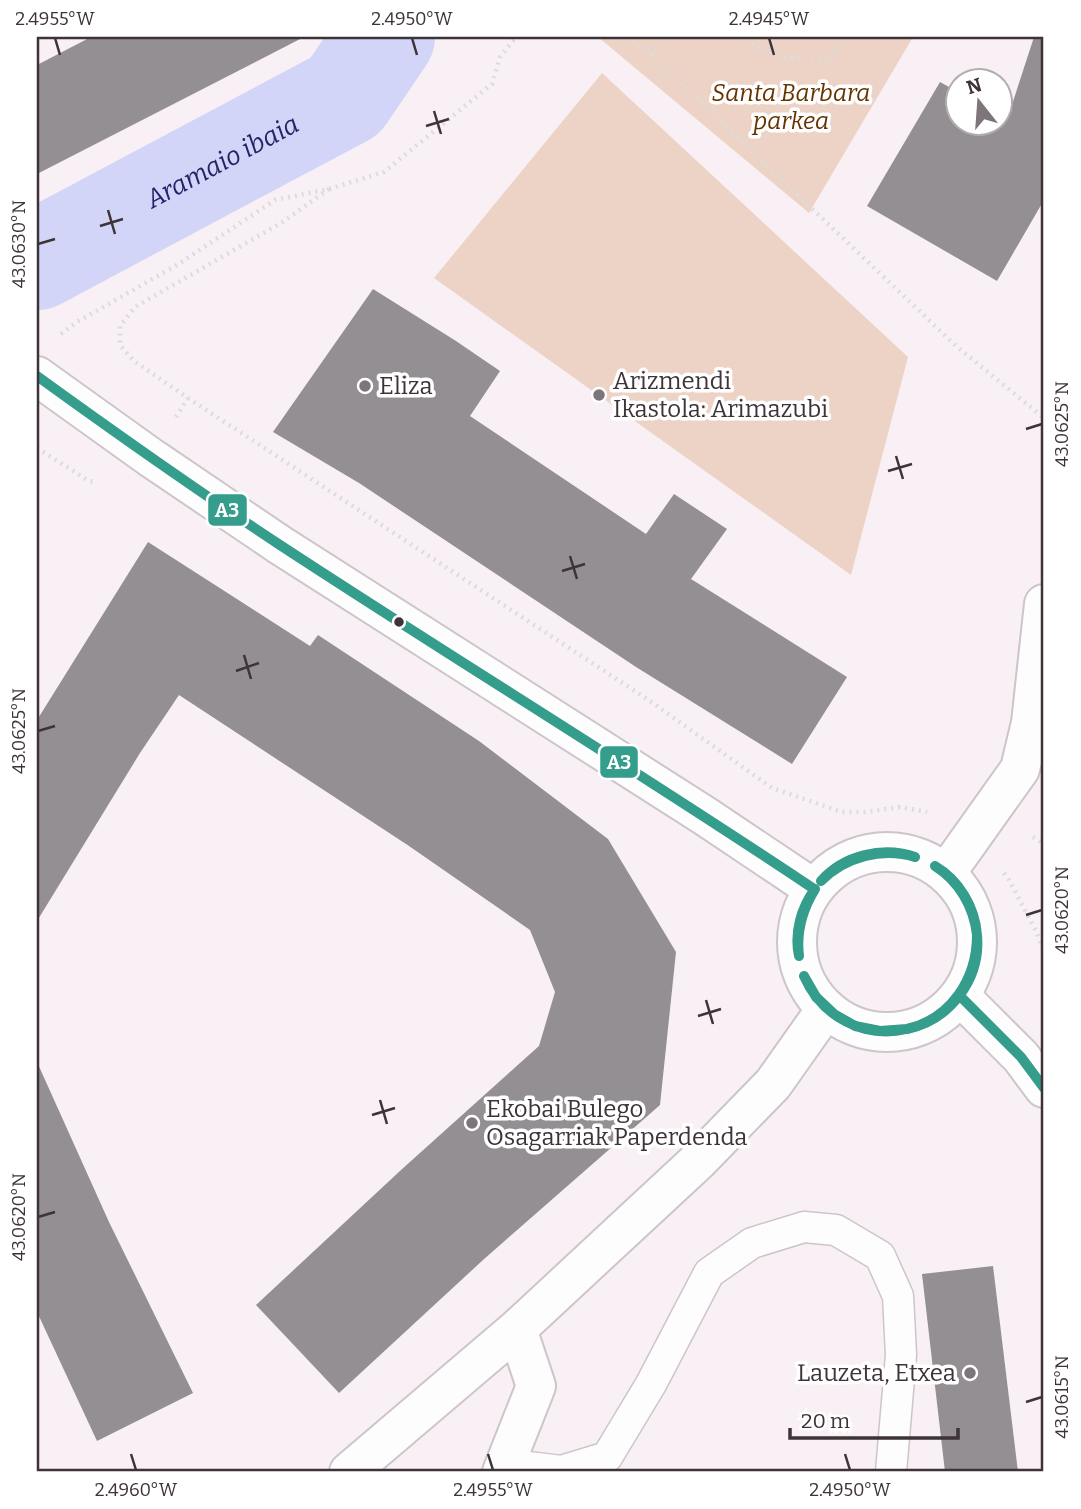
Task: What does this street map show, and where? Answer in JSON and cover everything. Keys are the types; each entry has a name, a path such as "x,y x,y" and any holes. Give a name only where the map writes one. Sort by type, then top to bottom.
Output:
{"street":[{"path":"37,376 280,545 705,816 814,889"},
{"path":"946,873 1020,769 1031,723 1044,604"},
{"path":"892,851 921,858 946,873 964,894 975,918 978,945 973,972 960,996 943,1014 920,1027 895,1032 870,1031 846,1023 826,1009 809,988 799,964 797,938 802,912 814,889 835,868 862,856 892,851"},
{"path":"960,996 1021,1057 1044,1088"},
{"path":"349,1472 517,1329 699,1160 773,1084 826,1009"},
{"path":"504,1468 537,1386 517,1329"}],"lane":[{"path":"504,1468 561,1471 607,1457 651,1384 709,1273 752,1243 804,1227 836,1230 880,1256 898,1296 901,1355 891,1472"}],"path":[{"path":"57,336 177,265 275,201 329,189 384,172 492,85 500,57 516,37"},
{"path":"628,37 651,55 956,346 1044,418"},
{"path":"651,55 658,37"},
{"path":"740,37 780,58 831,59 839,37"},
{"path":"329,189 281,223 135,307 120,326 120,345 134,361 166,383 650,701 772,788 842,812 900,807 933,814 973,836 1009,880 1044,952"}],"green space":[{"name":"Santa Barbara parkea","path":"598,37 913,37 809,213"},
{"path":"602,73 908,357 851,575 434,278"}],"building":[{"path":"91,37 304,37 37,174 37,65"},
{"path":"1034,37 1044,37 1044,200 997,281 867,206 940,82 944,84 944,136 1014,136 1014,98"},
{"path":"373,289 500,371 470,416 646,534 674,494 727,529 691,579 847,677 792,764 636,667 359,483 273,432"},
{"path":"148,542 310,646 318,635 479,741 608,839 676,952 660,1105 483,1260 339,1393 256,1305 539,1046 555,992 530,930 409,846 179,695 140,753 37,921 37,720"},
{"path":"37,1062 109,1222 193,1393 97,1441 37,1312"},
{"name":"Lauzeta, Etxea","path":"993,1266 1018,1472 945,1472 922,1274"}],"waterway":[{"name":"Aramaio ibaia","path":"37,260 345,96 385,37"}],"transit line":[{"name":"A3","path":"37,376 280,545 814,889"},
{"name":"A3","path":"821,881 841,865 865,855 890,852 915,857"},
{"name":"A3","path":"821,881 841,866 865,856 890,853 915,857"},
{"name":"A3","path":"935,866 944,872 964,895 973,914 977,935"},
{"name":"A3","path":"935,866 951,879 964,896 973,915 977,935"},
{"name":"A3","path":"799,956 797,938 800,921 815,889"},
{"name":"A3","path":"799,956 801,921 815,889"},
{"name":"A3","path":"907,1029 937,1016 959,995 972,967 977,935"},
{"name":"A3","path":"907,1029 937,1017 960,995 974,967 977,935"},
{"name":"A3","path":"804,976 816,997 834,1014 855,1026 880,1031 907,1029"},
{"name":"A3","path":"804,976 822,1003 846,1022 875,1031 907,1029"},
{"name":"A3","path":"960,996 1021,1057 1044,1088"}],"place":[{"name":"Eliza","path":"365,386"},
{"name":"Arizmendi Ikastola: Arimazubi","path":"599,395"},
{"name":"Ekobai Bulego Osagarriak Paperdenda","path":"472,1123"},
{"name":"Lauzeta, Etxea","path":"970,1373"}]}
